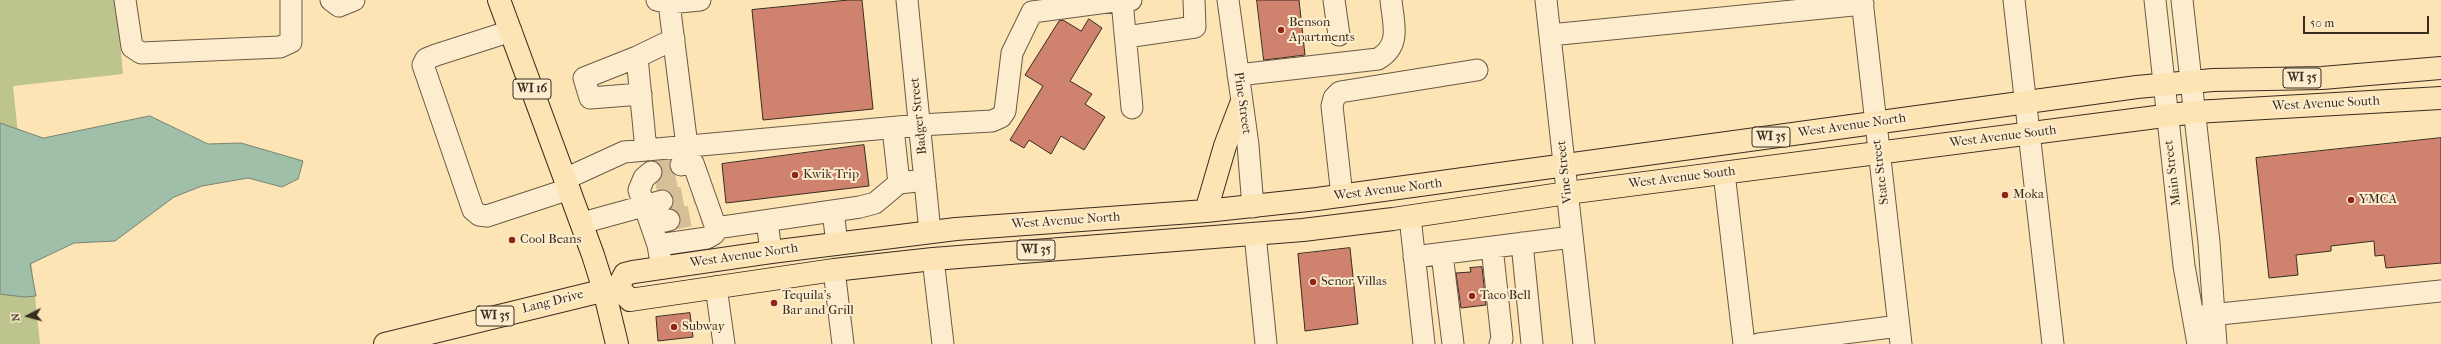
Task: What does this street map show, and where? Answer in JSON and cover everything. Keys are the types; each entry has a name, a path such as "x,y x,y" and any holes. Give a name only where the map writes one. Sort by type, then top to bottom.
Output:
{"main road":[{"name":"WI 16","path":"499,0 567,184 611,288 617,344"},
{"name":"West Avenue South","path":"2163,84 2322,78 2441,68"},
{"name":"West Avenue North","path":"1567,193 1410,217 1255,234 933,259 834,270 716,286 630,300 611,288 625,274 771,252 930,232 1253,207 2163,84"},
{"name":"West Avenue South","path":"1567,193 2166,115 2195,112 2441,98"},
{"path":"1206,211 1241,104"},
{"name":"Lang Drive","path":"385,344 611,288"}],"street":[{"path":"125,0 132,47 141,52 280,47 291,42 291,0"},
{"path":"331,0 338,6 354,0"},
{"path":"658,245 707,238 714,234 697,190 674,39 662,2 700,0"},
{"name":"Badger Street","path":"907,0 930,232"},
{"path":"697,190 893,128 992,121 1001,117 1005,111 1008,99 1012,52 1031,6 1125,0 1126,37 1132,108"},
{"path":"1126,37 1195,27 1194,0"},
{"name":"Pine Street","path":"1228,0 1241,104 1248,144 1253,207"},
{"path":"1334,0 1339,36"},
{"path":"1238,75 1378,59 1388,53 1393,43 1394,31 1391,0"},
{"name":"Vine Street","path":"1546,0 1584,344"},
{"path":"2014,0 2053,344"},
{"name":"Main Street","path":"2155,0 2166,115 2192,318 2198,344"},
{"path":"2182,0 2192,82 2215,314 2216,344"},
{"path":"1550,35 1863,2"},
{"name":"State Street","path":"1863,2 1875,123 1900,335"},
{"path":"511,31 436,55 426,59 423,65 474,210 479,215 487,216 567,184 624,152 646,150 697,190 767,221 875,203 899,183 925,180"},
{"path":"640,94 590,98 584,78 637,57 674,39"},
{"path":"637,57 646,150"},
{"path":"1336,64 1340,92"},
{"path":"1342,196 1332,106 1334,98 1340,92 1477,70"},
{"path":"893,128 899,183"},
{"path":"1724,173 1744,344"},
{"path":"582,222 653,200 662,268"},
{"path":"833,211 837,244"},
{"path":"1410,217 1424,344"},
{"path":"767,221 771,252"},
{"path":"1255,234 1266,344"},
{"path":"1414,257 1572,237"},
{"path":"1522,243 1532,344"},
{"path":"1492,247 1502,342"},
{"path":"1442,254 1454,344"},
{"path":"933,259 943,344"},
{"path":"834,270 843,344"},
{"path":"716,286 724,344"},
{"path":"2192,318 2215,314 2441,291"},
{"path":"1759,344 1900,335"}],"green space":[{"path":"0,0 116,0 123,74 13,86 40,344 0,344"}],"shaded area":[{"path":"150,116 208,144 241,143 303,161 298,179 282,187 248,178 202,186 174,197 115,241 74,243 30,264 36,296 24,297 0,294 0,123 43,138"}],"building":[{"path":"862,0 873,109 763,120 752,10"},
{"name":"Benson Apartments","path":"1257,0 1299,0 1305,55 1264,60"},
{"path":"1089,19 1102,28 1070,81 1092,94 1085,104 1105,117 1084,150 1061,136 1051,154 1029,140 1024,148 1010,140 1043,86 1025,75 1059,21 1063,20 1081,31"},
{"name":"YMCA","path":"2441,138 2441,263 2386,268 2384,255 2375,256 2374,241 2331,246 2331,251 2296,255 2298,275 2269,278 2256,158"},
{"name":"Kwik Trip","path":"864,145 869,186 726,203 722,164"},
{"path":"1350,248 1358,324 1305,331 1298,254"},
{"path":"1482,267 1486,305 1461,308 1456,273 1471,272 1470,268"},
{"name":"Subway","path":"690,313 693,337 658,341 656,317"}],"tunnel":[{"path":"651,172 681,165"},
{"path":"656,186 686,180"},
{"path":"662,201 693,195"},
{"path":"669,220 700,214"}],"place":[{"name":"Benson Apartments","path":"1281,30"},
{"name":"Kwik Trip","path":"795,175"},
{"name":"Moka","path":"2005,195"},
{"name":"YMCA","path":"2351,200"},
{"name":"Cool Beans","path":"512,240"},
{"name":"Senor Villas","path":"1313,282"},
{"name":"Taco Bell","path":"1472,296"},
{"name":"Tequila's Bar and Grill","path":"774,303"},
{"name":"Subway","path":"674,327"}]}
